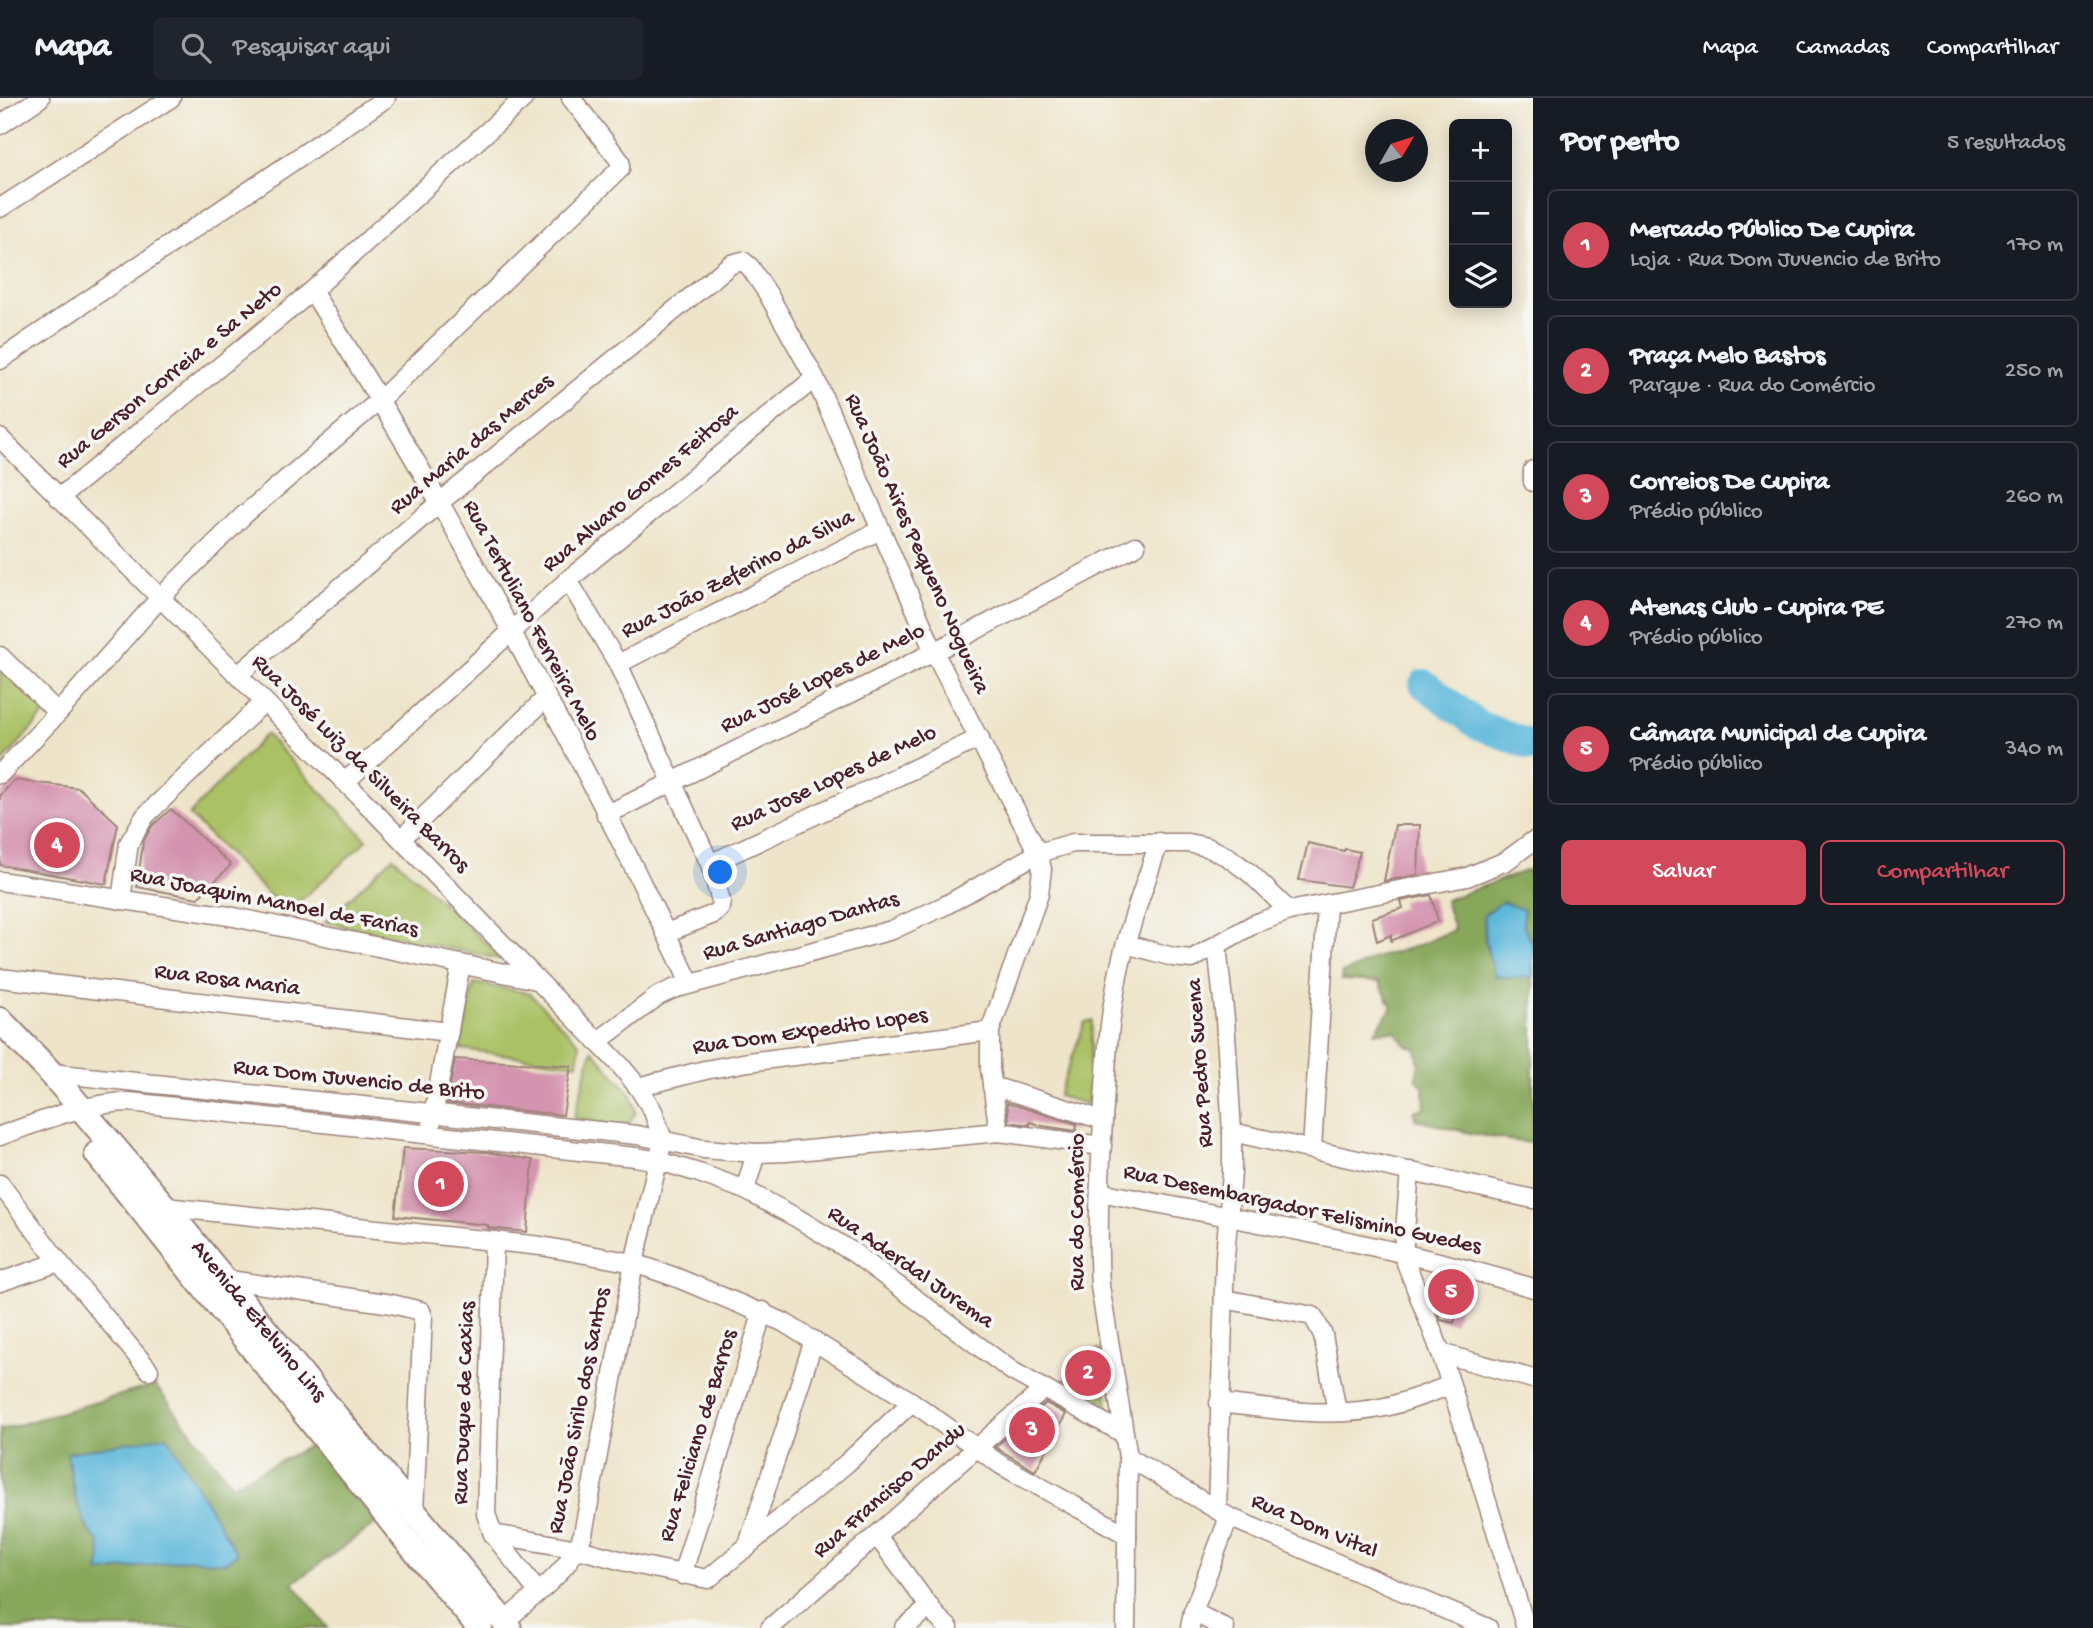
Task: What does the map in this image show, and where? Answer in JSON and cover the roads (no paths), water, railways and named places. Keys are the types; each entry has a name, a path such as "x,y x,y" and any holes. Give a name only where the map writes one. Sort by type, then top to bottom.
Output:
{"main road":[{"name":"Avenida Etelvino Lins","path":"0,1020 51,1073 72,1111"},
{"name":"Avenida Etelvino Lins","path":"0,1020 19,1055 72,1111 156,1211 352,1453 414,1511 507,1625"},
{"name":"Avenida Etelvino Lins","path":"156,1211 223,1279 480,1628"}],"street":[{"path":"0,125 40,98"},
{"path":"0,208 171,98"},
{"path":"0,360 386,98"},
{"name":"Rua Gerson Correia e Sa Neto","path":"59,498 312,291 524,98"},
{"path":"0,774 160,598 244,515 380,400 620,169 620,162 570,98"},
{"name":"Rua João Aires Pequeno Nogueira","path":"743,261 768,294 815,378 934,652 1038,853"},
{"name":"Rua Maria das Merces","path":"238,676 439,503 731,264 743,261"},
{"name":"Rua Tertuliano Ferreira Melo","path":"312,291 380,400 512,631 690,983"},
{"name":"Rua Alvaro Gomes Feitosa","path":"345,782 568,580 815,378"},
{"name":"Rua José Luiz da Silveira Barros","path":"0,438 345,782 597,1042 638,1087 653,1111 663,1140"},
{"path":"1533,470 1533,482"},
{"name":"Rua João Zeferino da Silva","path":"618,664 880,530"},
{"name":"Rua José Lopes de Melo","path":"606,815 934,652 1136,546"},
{"path":"568,580 618,664 710,864 720,908 714,914 666,933"},
{"path":"0,656 58,713"},
{"path":"401,839 547,698"},
{"path":"121,900 129,843 145,816 264,702"},
{"name":"Rua Jose Lopes de Melo","path":"710,864 980,738"},
{"path":"1506,862 1533,841"},
{"name":"Rua Santiago Dantas","path":"597,1042 658,996 690,983 892,930 914,921 1038,853 1073,843 1159,842 1207,847 1228,857 1251,874 1289,911"},
{"name":"Rua do Comércio","path":"1126,1628 1128,1457 1101,1286 1101,1146 1107,1051 1115,990 1126,944 1159,842"},
{"path":"999,1132 992,1086 990,1031 1039,894 1042,869 1038,853"},
{"path":"1126,944 1183,959 1201,955 1254,924 1289,911 1467,877 1506,862 1533,857"},
{"name":"Rua Joaquim Manoel de Farias","path":"0,881 229,916 537,980"},
{"path":"1312,1149 1327,905"},
{"name":"Rua Pedro Sucena","path":"1217,946 1225,1019 1232,1132 1219,1403 1223,1513"},
{"path":"430,1136 461,964"},
{"name":"Rua Rosa Maria","path":"0,978 449,1032"},
{"name":"Rua Dom Expedito Lopes","path":"638,1087 748,1062 990,1031"},
{"name":"Rua Dom Juvencio de Brito","path":"51,1073 637,1135 704,1149 756,1153 999,1132 1101,1146"},
{"path":"992,1086 1103,1121"},
{"name":"Rua Dom Juvencio de Brito","path":"0,1136 72,1111 108,1102 160,1104 659,1161"},
{"path":"1232,1132 1533,1199"},
{"name":"Rua João Sirilo dos Santos","path":"507,1625 569,1562 578,1549 587,1516 634,1264 663,1140"},
{"path":"745,1190 756,1153"},
{"name":"Rua Aderdal Jurema","path":"659,1161 745,1190 797,1218 854,1253 1012,1371 1124,1434"},
{"path":"1410,1171 1403,1255 1441,1353 1528,1626"},
{"path":"0,1184 59,1262 149,1370"},
{"name":"Rua Desembargador Felismino Guedes","path":"1100,1192 1286,1227 1475,1271 1533,1288"},
{"path":"156,1211 541,1246 634,1264 763,1311 912,1402 975,1449 1126,1535"},
{"name":"Rua Duque de Caxias","path":"495,1241 486,1503 488,1524 538,1592"},
{"path":"0,1282 59,1262"},
{"path":"223,1279 416,1308 421,1311 423,1316 414,1511"},
{"path":"1224,1299 1313,1316 1323,1335 1337,1412"},
{"name":"Rua Feliciano de Barros","path":"682,1575 763,1311"},
{"path":"747,1548 814,1340"},
{"path":"1441,1353 1533,1379"},
{"path":"1219,1403 1337,1412 1384,1407 1451,1385"},
{"name":"Rua Francisco Dandu","path":"770,1628 1043,1390"},
{"path":"494,1534 578,1549 682,1575 711,1578 847,1463 912,1402"},
{"name":"Rua Dom Vital","path":"1128,1457 1223,1513 1488,1628"},
{"path":"1223,1513 1191,1620 1225,1628"},
{"path":"877,1536 946,1627"},
{"path":"904,1628 930,1607"}],"water":[{"path":"1502,902 1524,910 1523,924 1533,945 1533,977 1495,976 1485,940 1484,915"},
{"path":"167,1436 237,1554 224,1563 188,1559 98,1573 101,1557 99,1542 88,1530 75,1497 67,1453"}],"waterway":[{"path":"1424,684 1478,725 1533,746"}],"place":[{"name":"Atenas Club - Cupira PE","path":"57,845"},
{"name":"Mercado Público De Cupira","path":"441,1184"},
{"name":"Câmara Municipal de Cupira","path":"1451,1292"},
{"name":"Praça Melo Bastos","path":"1088,1373"},
{"name":"Correios De Cupira","path":"1032,1430"}]}
